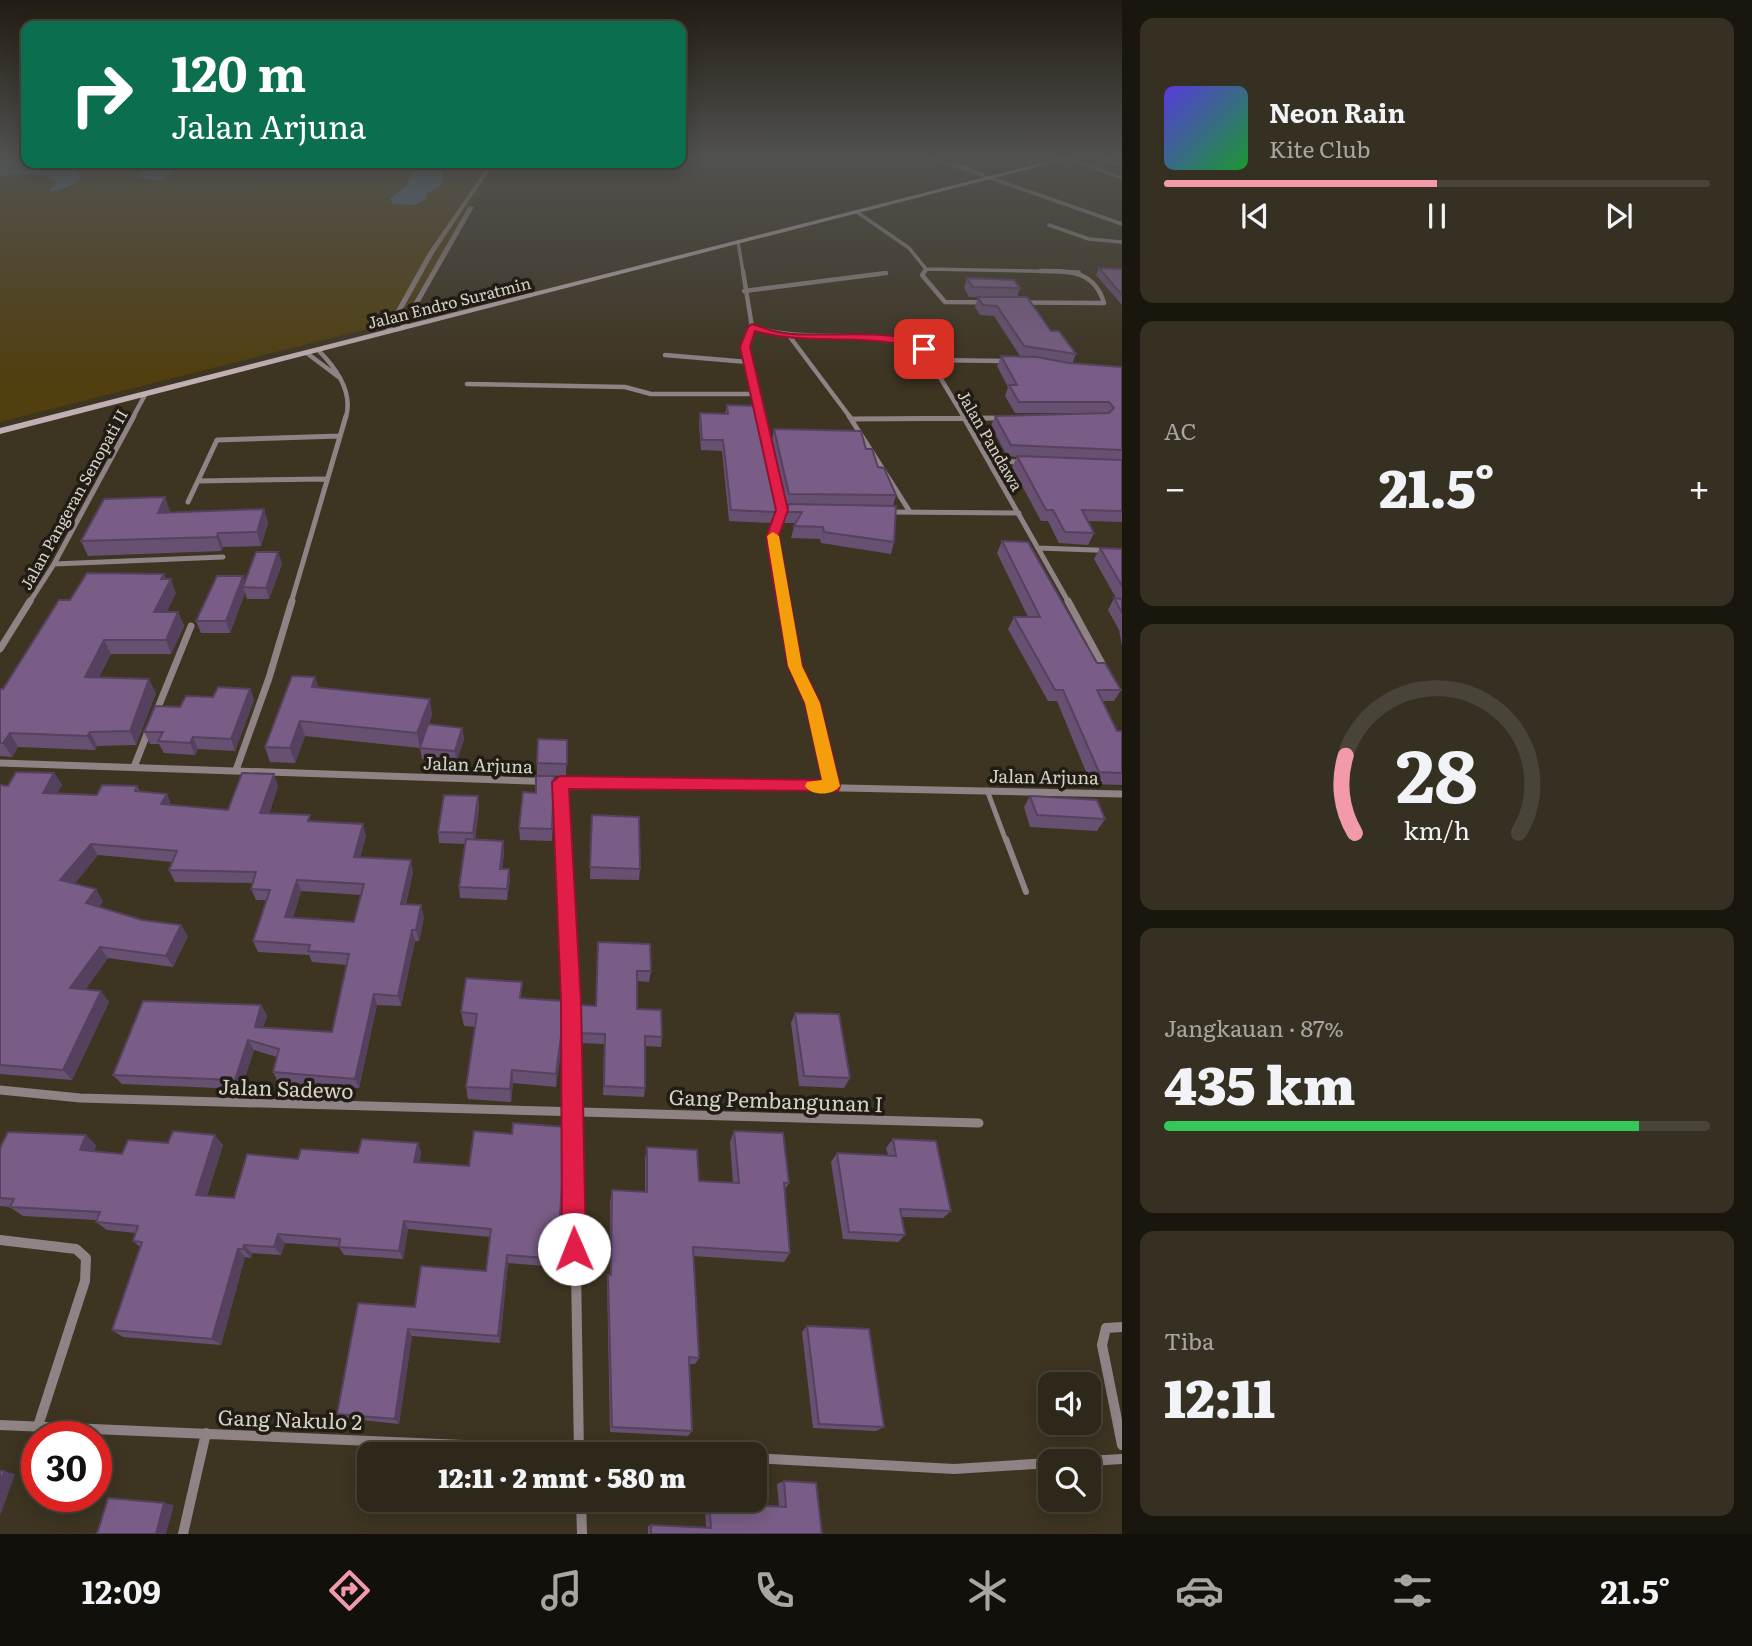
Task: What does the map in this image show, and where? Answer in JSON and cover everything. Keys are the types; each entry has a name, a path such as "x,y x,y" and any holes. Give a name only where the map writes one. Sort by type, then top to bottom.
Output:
{"main road":[{"name":"Jalan Endro Suratmin","path":"0,431 789,230"}],"street":[{"path":"387,332 447,230"},
{"path":"402,328 458,230"},
{"path":"882,230 909,248 926,269"},
{"path":"1063,230 1097,241 1122,242"},
{"path":"738,243 752,327 745,347 782,510 773,535 795,666 812,703 832,786"},
{"path":"926,269 1076,271 1088,276 1104,303 945,302 922,275 926,269"},
{"path":"744,291 886,273"},
{"name":"Jalan Pandawa","path":"752,327 790,337 910,342 922,346 990,461 1111,679"},
{"path":"790,337 851,419 910,512"},
{"path":"236,770 269,677 325,479 348,411 347,396 338,368 319,351"},
{"path":"309,354 340,379"},
{"path":"666,355 748,362"},
{"path":"930,360 1007,361"},
{"path":"467,384 625,387 645,394 756,394"},
{"name":"Jalan Pangeran Senopati II","path":"0,649 54,564 145,395"},
{"path":"851,419 1006,418"},
{"path":"188,502 217,440 339,436"},
{"path":"990,461 1030,463"},
{"path":"198,481 325,479"},
{"path":"782,510 795,511"},
{"path":"884,512 1019,513"},
{"path":"1038,548 1122,551"},
{"path":"54,564 223,557"},
{"path":"134,767 191,626"},
{"name":"Jalan Arjuna","path":"0,763 560,782 1122,794"},
{"path":"560,782 571,1001 579,1442"},
{"name":"Jalan Sadewo","path":"0,1090 107,1099 437,1110 572,1110"},
{"name":"Gang Pembangunan I","path":"572,1110 979,1123"},
{"path":"0,1240 76,1249 86,1258 85,1281 40,1421"},
{"path":"1122,1327 1106,1328 1102,1345 1122,1445"},
{"name":"Gang Nakulo 2","path":"0,1425 21,1426"},
{"name":"Gang Nakulo 2","path":"112,1429 383,1442"},
{"path":"183,1534 206,1433"},
{"path":"767,1459 954,1469 1038,1464"},
{"path":"1101,1460 1122,1459"},
{"path":"581,1512 582,1534"}],"lane":[{"path":"987,790 1026,892"}],"shaded area":[{"path":"0,230 457,230 402,320 0,422"}],"building":[{"path":"1099,268 1122,269 1122,295"},
{"path":"967,278 1014,280 1020,288 973,287"},
{"path":"978,297 1027,297 1051,331 1059,331 1076,354 1024,346 997,306 983,305"},
{"path":"1001,356 1037,357 1069,363 1122,367 1122,450 1011,445 995,416 1109,413 1114,408 1109,402 1019,402 1009,385 1017,385"},
{"path":"727,405 758,406 780,499 775,512 731,510 723,440 702,440 700,413 728,414"},
{"path":"774,429 861,431 866,449 872,449 878,467 884,468 896,495 789,494"},
{"path":"1017,456 1122,460 1122,511 1082,510 1094,533 1065,532 1053,510 1046,510"},
{"path":"165,497 158,513 264,509 257,532 218,533 217,537 81,541 104,499"},
{"path":"789,504 896,506 894,542 824,532 823,527 794,526 802,512 786,512"},
{"path":"1002,541 1028,542 1097,663 1105,663 1121,690 1097,690 1117,731 1122,731 1122,773 1099,772 1063,690 1055,690 1014,617 1040,617"},
{"path":"1100,548 1122,549 1122,586"},
{"path":"256,552 278,552 266,588 243,587"},
{"path":"87,573 164,574 161,579 171,579 154,612 178,612 166,640 104,640 85,677 149,679 130,731 90,732 87,736 10,733 3,743 0,743 0,689 3,689 59,600 70,600"},
{"path":"217,576 243,576 226,621 196,621"},
{"path":"1114,598 1122,599 1122,613"},
{"path":"292,676 315,677 312,687 430,699 417,733 300,721 290,748 265,747"},
{"path":"218,687 250,689 231,739 193,737 190,743 158,741 163,732 144,732 155,706 180,707 186,696 213,697"},
{"path":"428,724 462,728 455,751 420,748"},
{"path":"538,739 567,740 567,764 537,763"},
{"path":"16,772 54,773 43,793 97,795 102,785 137,786 135,791 167,794 161,804 228,810 242,773 274,774 260,813 310,815 308,821 363,824 354,857 411,860 401,904 421,905 416,930 412,930 398,996 374,994 355,1079 273,1072 279,1049 248,1040 235,1080 113,1075 143,1001 261,1005 255,1027 332,1032 349,954 308,951 310,945 253,941 270,890 251,889 256,872 169,870 177,851 91,844 60,880 96,889 86,903 142,920 181,925 166,956 100,947 70,988 101,991 63,1070 0,1065 0,785 8,786","holes":["297,880 364,884 354,922 285,917"]},
{"path":"536,776 554,776 552,829 519,828 523,792 536,793"},
{"path":"444,795 478,796 473,833 438,832"},
{"path":"1030,796 1097,800 1105,819 1037,815"},
{"path":"592,815 639,817 640,869 590,867"},
{"path":"466,839 503,841 500,869 509,869 507,889 459,887"},
{"path":"598,942 650,944 651,971 637,971 637,1009 661,1010 662,1037 645,1036 645,1088 604,1086 605,1034 579,1033 579,1005 596,1006"},
{"path":"466,978 522,982 520,998 564,1001 565,1029 562,1029 556,1074 512,1070 510,1089 466,1087 477,1014 461,1012"},
{"path":"795,1013 839,1014 850,1078 804,1076"},
{"path":"513,1123 566,1127 557,1259 507,1255 498,1336 408,1329 395,1419 337,1414 358,1303 415,1307 421,1266 486,1271 491,1229 404,1221 399,1251 339,1247 340,1239 278,1234 274,1247 244,1245 243,1249 238,1249 212,1339 112,1330 142,1242 133,1241 138,1226 96,1222 100,1212 10,1207 14,1199 0,1198 0,1148 8,1132 86,1135 80,1150 122,1154 128,1140 168,1143 173,1131 215,1135 196,1195 234,1198 247,1154 298,1159 301,1149 358,1153 362,1139 418,1143 414,1162 469,1166 474,1131 512,1134"},
{"path":"734,1131 783,1133 789,1183 784,1183 790,1253 693,1247 699,1358 689,1357 692,1431 612,1427 608,1275 611,1275 612,1190 647,1192 647,1147 697,1150 699,1181 739,1183"},
{"path":"893,1139 936,1141 951,1211 900,1209 905,1235 849,1232 837,1153 896,1156"},
{"path":"807,1326 869,1329 884,1427 819,1424"},
{"path":"784,1481 816,1483 822,1534 651,1534 651,1525 711,1528 710,1512 767,1512 767,1506 786,1507"},
{"path":"112,1498 164,1503 156,1534 97,1534 104,1512 112,1512"}],"slow traffic":[{"path":"773,536 795,666 812,703 832,786 813,786"}],"route":[{"path":"574,1249 571,1001 560,782 832,786 812,703 795,666 773,535 782,510 745,347 752,327 783,336 897,340 917,344 924,349"}]}
